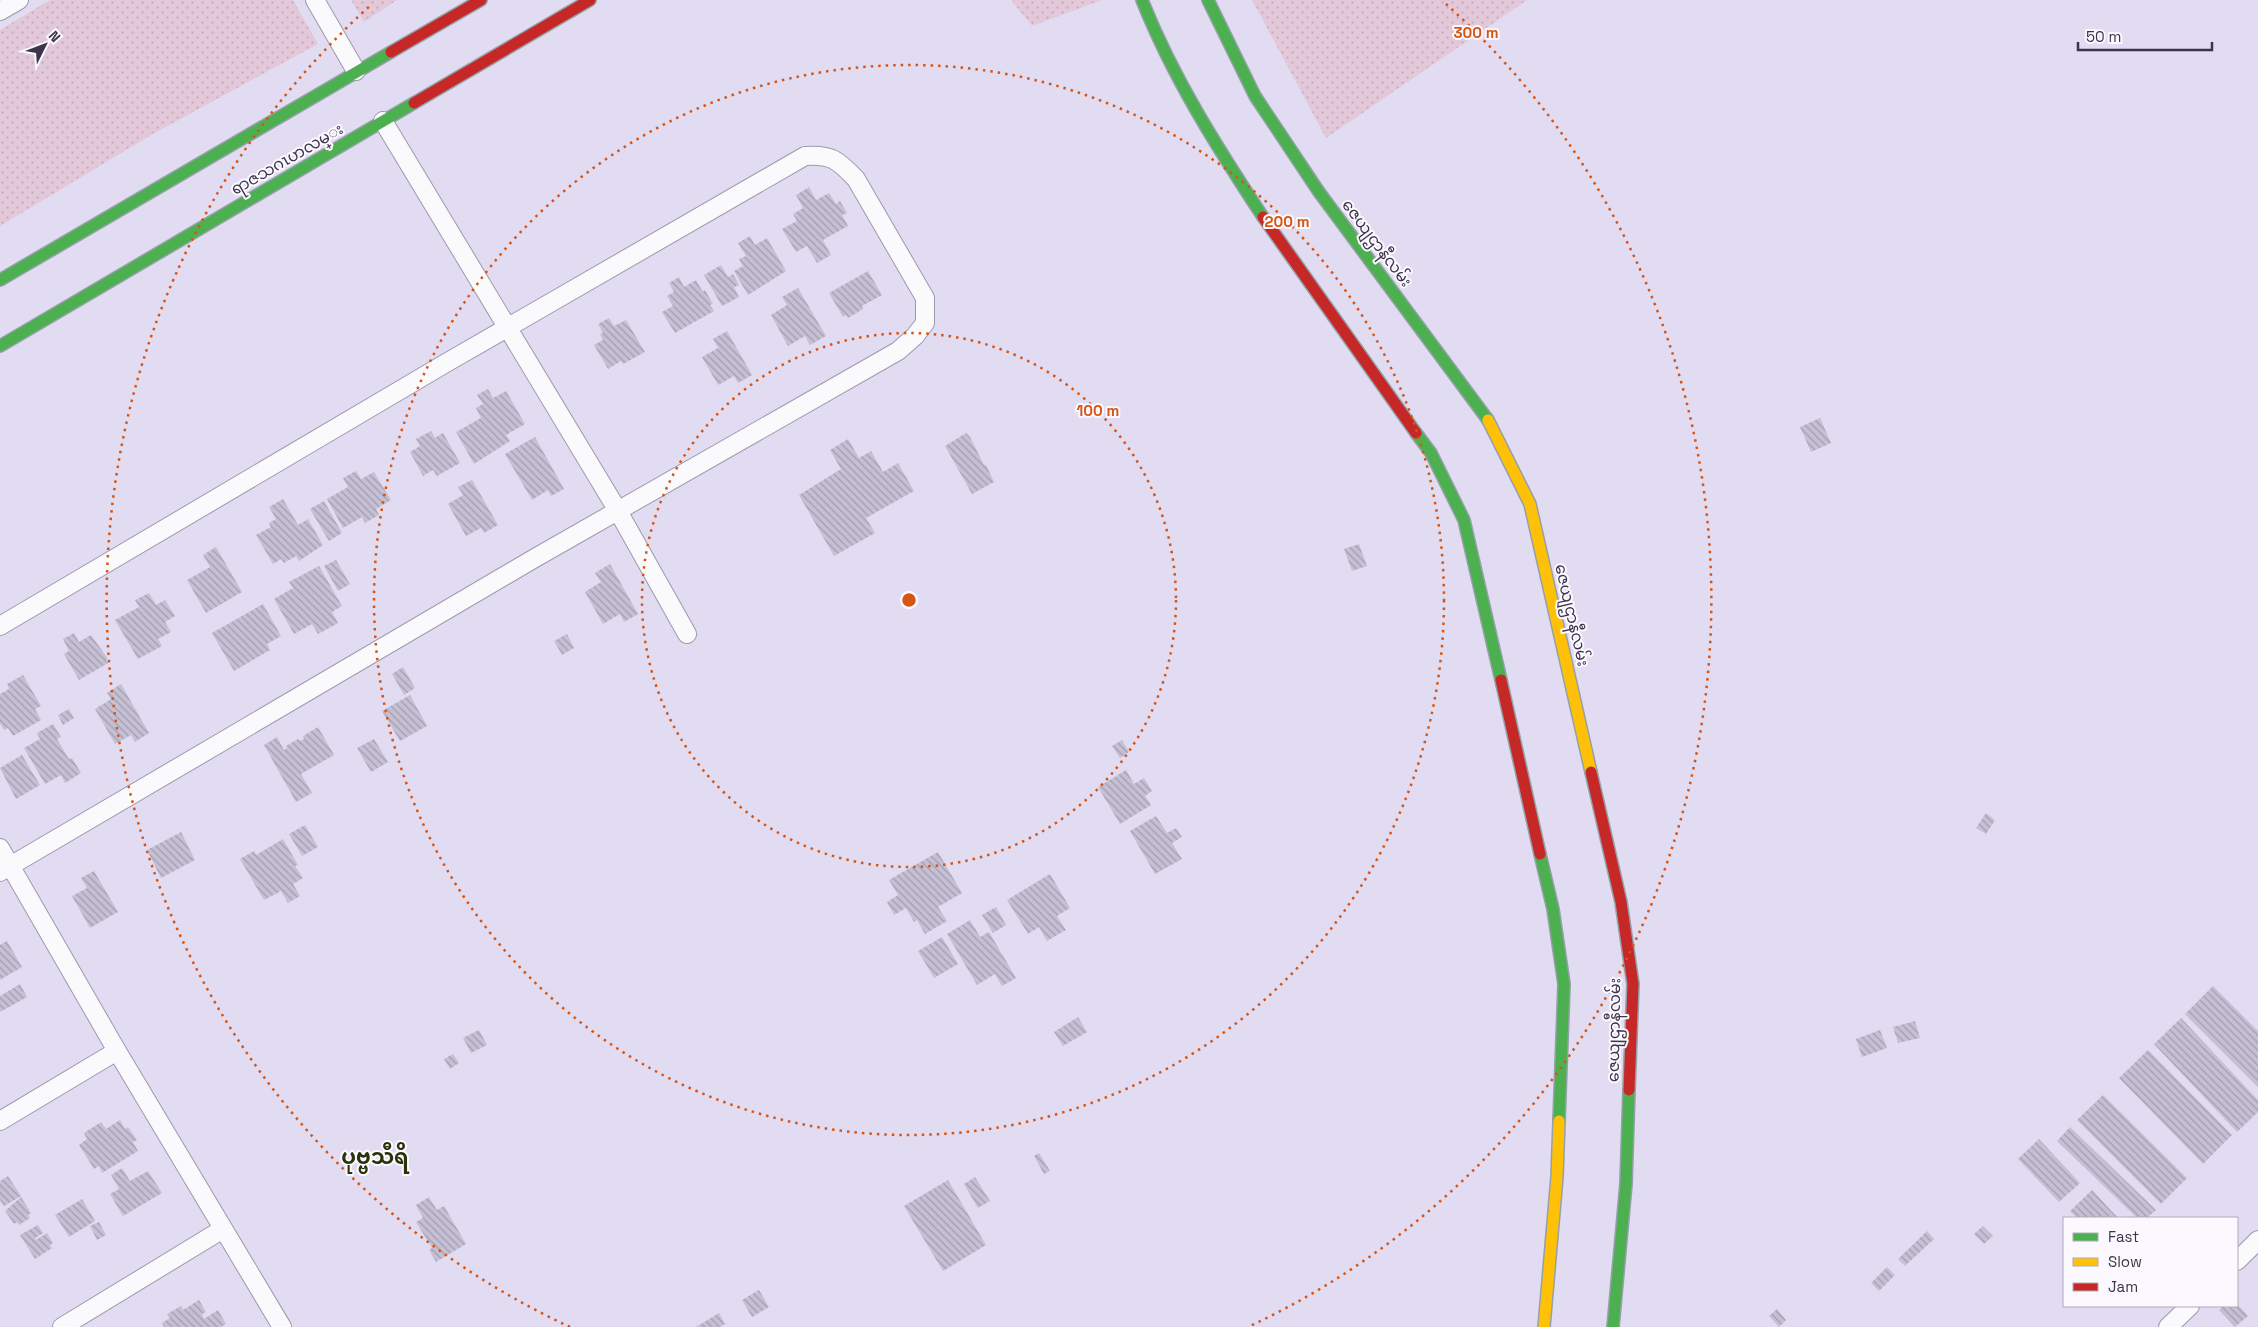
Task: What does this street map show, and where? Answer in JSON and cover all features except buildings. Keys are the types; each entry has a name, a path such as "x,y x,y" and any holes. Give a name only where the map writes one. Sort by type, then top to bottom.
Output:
{"main road":[{"path":"0,280 481,0"},
{"name":"ရာဇသဂၤဟလမ္း","path":"0,346 590,0"},
{"path":"1142,0 1158,40 1207,131 1269,227 1431,453 1464,520 1553,909 1564,984 1557,1177 1544,1327"},
{"name":"ဇေယျဌာနီလမ်း","path":"1208,0 1255,96 1319,192 1492,425 1530,504 1621,902 1633,984 1626,1184 1613,1327"}],"street":[{"path":"0,11 19,0"},
{"path":"316,0 356,72"},
{"path":"383,121 618,511 688,634"},
{"path":"0,626 508,327 804,156 822,155 840,162 856,179 925,298 925,323 898,351 618,511 5,869"},
{"path":"0,848 5,869 117,1051 282,1327"},
{"path":"0,1122 117,1051"},
{"path":"62,1327 223,1229"},
{"path":"2238,1260 2258,1240"},
{"path":"2168,1327 2189,1307"}],"shaded area":[{"path":"50,0 293,0 318,44 151,135 0,226 0,30"},
{"path":"351,0 397,0 364,22"},
{"path":"1011,0 1102,0 1032,26"},
{"path":"1252,0 1527,0 1326,138"}],"traffic: fast":[{"path":"1142,0 1154,29 1197,112 1263,217"},
{"path":"1208,0 1255,96 1319,192 1488,420"},
{"path":"0,280 391,52"},
{"path":"0,346 414,103"},
{"path":"1416,433 1431,453 1464,520 1501,680"},
{"path":"1540,854 1553,909 1564,984 1559,1121"},
{"path":"1613,1327 1626,1184 1629,1090"}],"traffic: slow":[{"path":"1488,420 1530,504 1591,772"},
{"path":"1544,1327 1557,1177 1559,1121"}],"traffic: jam":[{"path":"391,52 481,0"},
{"path":"414,103 590,0"},
{"path":"1263,217 1416,433"},
{"path":"1501,680 1540,854"},
{"path":"1591,772 1621,902 1633,984 1629,1090"}],"district":[{"name":"ပုဗ္ဗသီရိ","path":"375,1156"}]}
